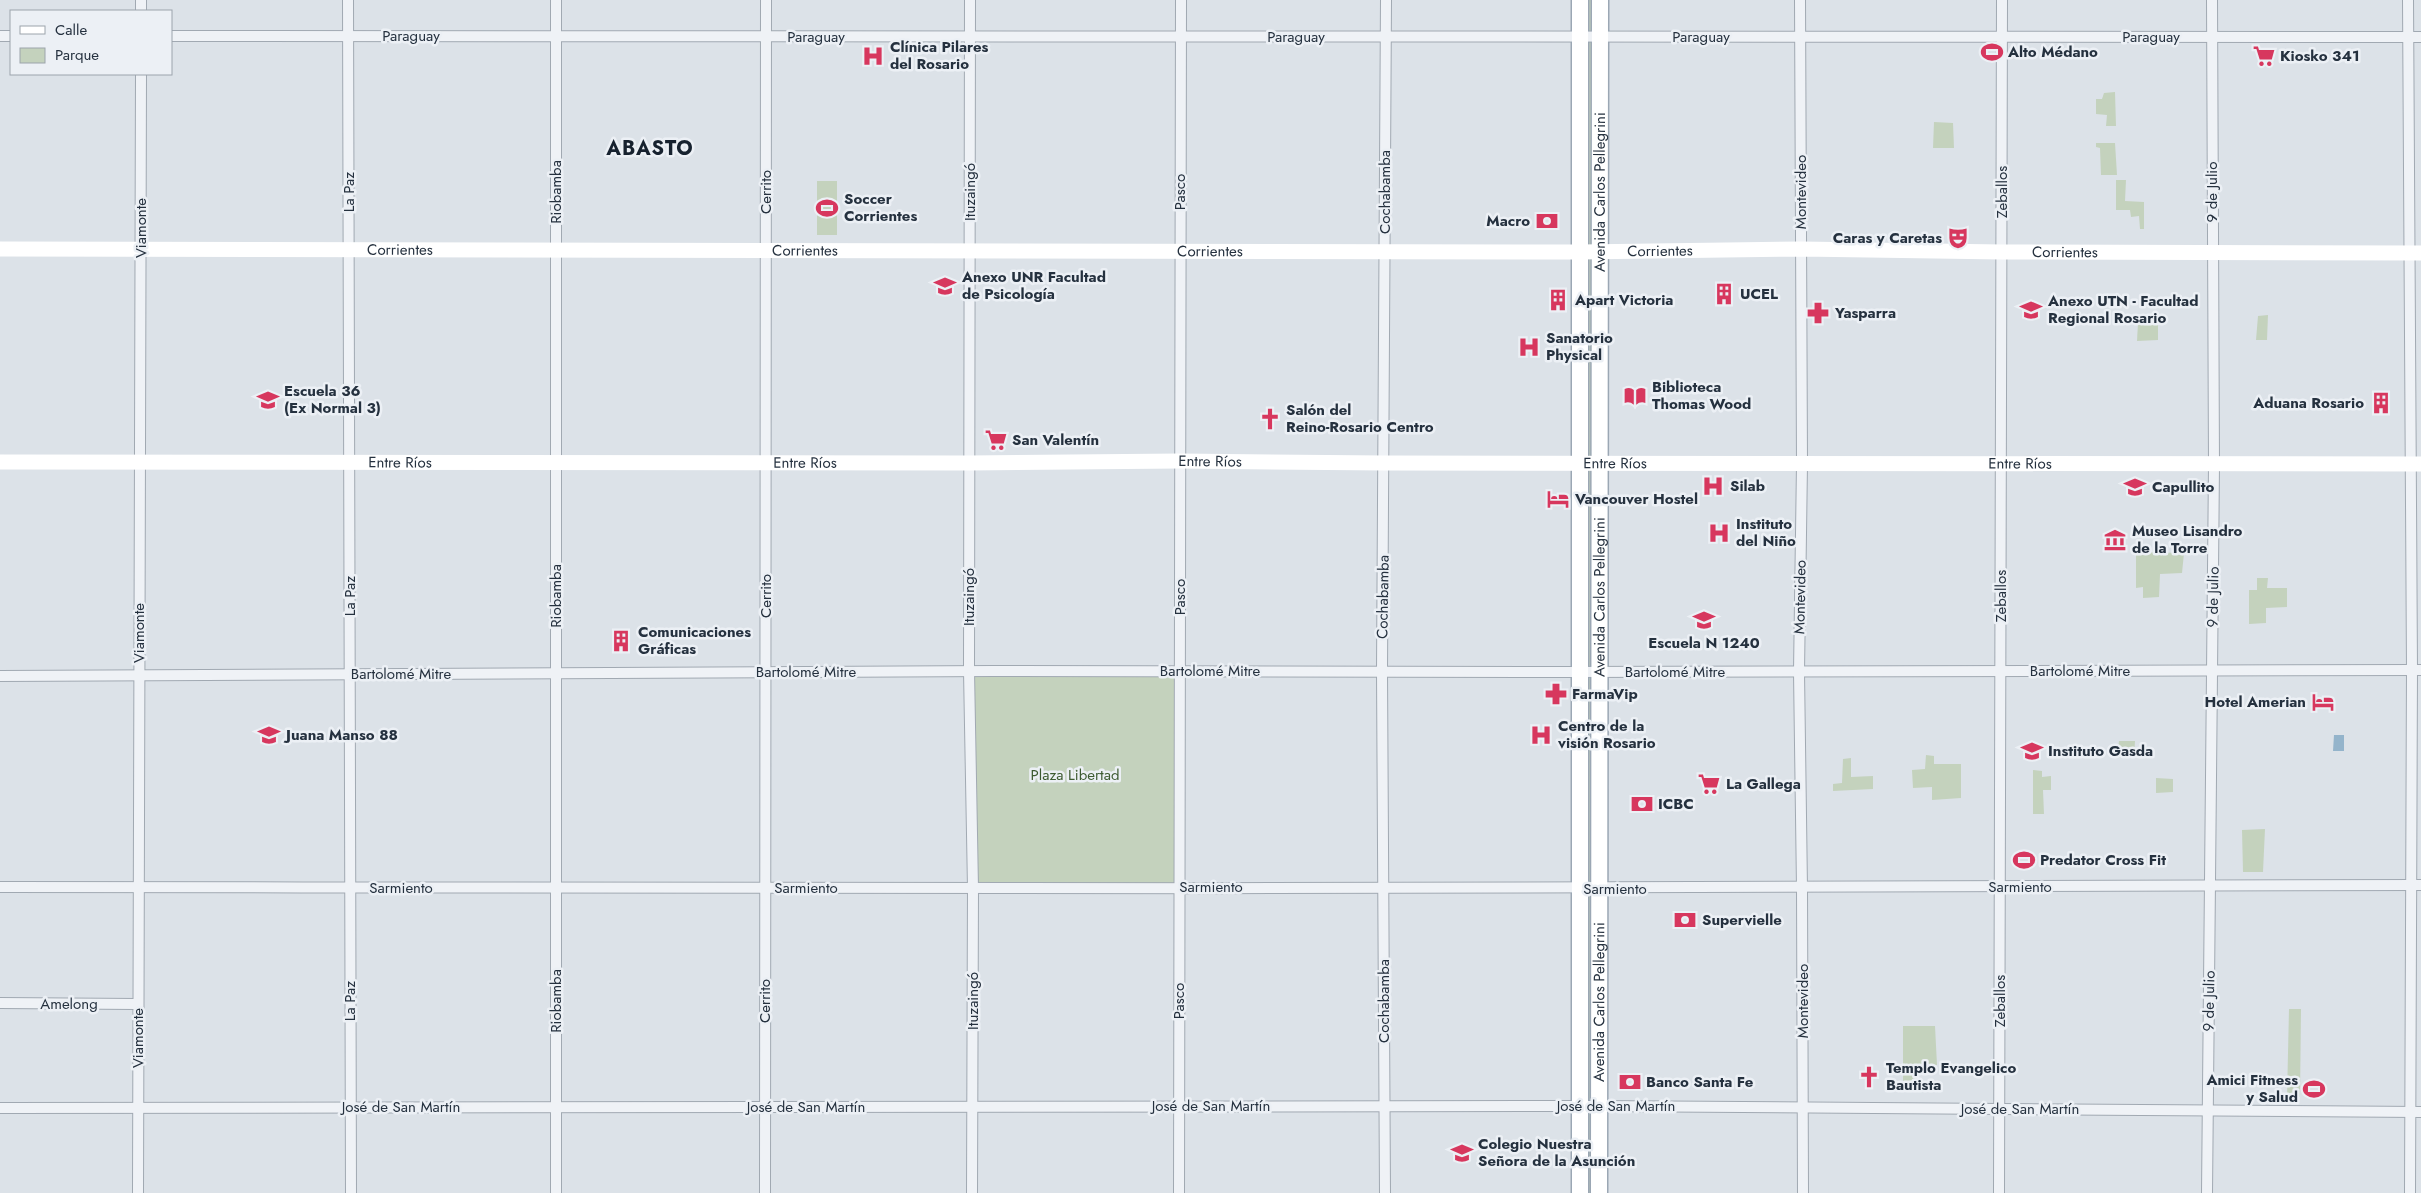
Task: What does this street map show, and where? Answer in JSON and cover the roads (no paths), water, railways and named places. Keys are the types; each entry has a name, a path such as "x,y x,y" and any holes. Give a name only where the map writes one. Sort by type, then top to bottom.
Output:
{"main road":[{"name":"Avenida Carlos Pellegrini","path":"1580,0 1580,1193"},
{"name":"Avenida Carlos Pellegrini","path":"1599,1193 1600,0"},
{"name":"Corrientes","path":"0,249 1580,252 1801,249 2002,252 2415,253"},
{"name":"Entre Ríos","path":"0,462 970,463 1180,461 1580,464 2416,464"}],"street":[{"name":"La Paz","path":"348,0 350,1193"},
{"name":"Riobamba","path":"556,0 556,1193"},
{"name":"Cerrito","path":"765,1193 766,0"},
{"name":"Ituzaingó","path":"970,0 969,671 973,888 972,1193"},
{"name":"Pasco","path":"1179,1193 1180,0"},
{"name":"Cochabamba","path":"1385,1193 1382,672 1386,0"},
{"name":"Montevideo","path":"1800,0 1802,464 1799,672 1803,1193"},
{"name":"Zeballos","path":"1999,1193 2002,0"},
{"name":"9 de Julio","path":"2207,1193 2214,465 2212,0"},
{"path":"2408,0 2415,253 2416,464 2416,885 2410,1112 2410,1193"},
{"name":"Paraguay","path":"172,36 2421,37"},
{"name":"Viamonte","path":"138,1193 137,888 141,75"},
{"name":"Bartolomé Mitre","path":"0,676 969,671 1799,672 2416,670"},
{"name":"Sarmiento","path":"0,888 1179,887 1599,889 2416,885"},
{"name":"Amelong","path":"0,1003 138,1004"},
{"name":"José de San Martín","path":"0,1108 1599,1106 2421,1112"}],"water":[{"path":"2334,735 2344,735 2344,751 2333,751"}],"place":[{"name":"Alto Médano","path":"1992,52"},
{"name":"Clínica Pilares del Rosario","path":"873,56"},
{"name":"Kiosko 341","path":"2264,56"},
{"name":"Soccer Corrientes","path":"827,208"},
{"name":"Macro","path":"1547,221"},
{"name":"Caras y Caretas","path":"1958,238"},
{"name":"Anexo UNR Facultad de Psicología","path":"945,286"},
{"name":"UCEL","path":"1724,294"},
{"name":"Apart Victoria","path":"1558,300"},
{"name":"Anexo UTN - Facultad Regional Rosario","path":"2031,310"},
{"name":"Yasparra","path":"1818,313"},
{"name":"Sanatorio Physical","path":"1529,347"},
{"name":"Biblioteca Thomas Wood","path":"1635,396"},
{"name":"Escuela 36 (Ex Normal 3)","path":"268,400"},
{"name":"Aduana Rosario","path":"2381,403"},
{"name":"Salón del Reino-Rosario Centro","path":"1270,419"},
{"name":"San Valentín","path":"996,440"},
{"name":"Silab","path":"1713,486"},
{"name":"Capullito","path":"2135,487"},
{"name":"Vancouver Hostel","path":"1558,499"},
{"name":"Instituto del Niño","path":"1719,533"},
{"name":"Museo Lisandro de la Torre","path":"2115,540"},
{"name":"Escuela N 1240","path":"1704,620"},
{"name":"Comunicaciones Gráficas","path":"621,641"},
{"name":"FarmaVip","path":"1556,694"},
{"name":"Hotel Amerian","path":"2323,702"},
{"name":"Juana Manso 88","path":"269,735"},
{"name":"Centro de la visión Rosario","path":"1541,735"},
{"name":"Instituto Gasda","path":"2032,751"},
{"name":"La Gallega","path":"1709,784"},
{"name":"ICBC","path":"1642,804"},
{"name":"Predator Cross Fit","path":"2024,860"},
{"name":"Supervielle","path":"1685,920"},
{"name":"Templo Evangelico Bautista","path":"1869,1077"},
{"name":"Banco Santa Fe","path":"1630,1082"},
{"name":"Amici Fitness y Salud","path":"2314,1089"},
{"name":"Colegio Nuestra Señora de la Asunción","path":"1462,1153"}],"district":[{"name":"ABASTO","path":"650,148"}],"park label":[{"name":"Plaza Libertad","path":"1075,775"}]}
